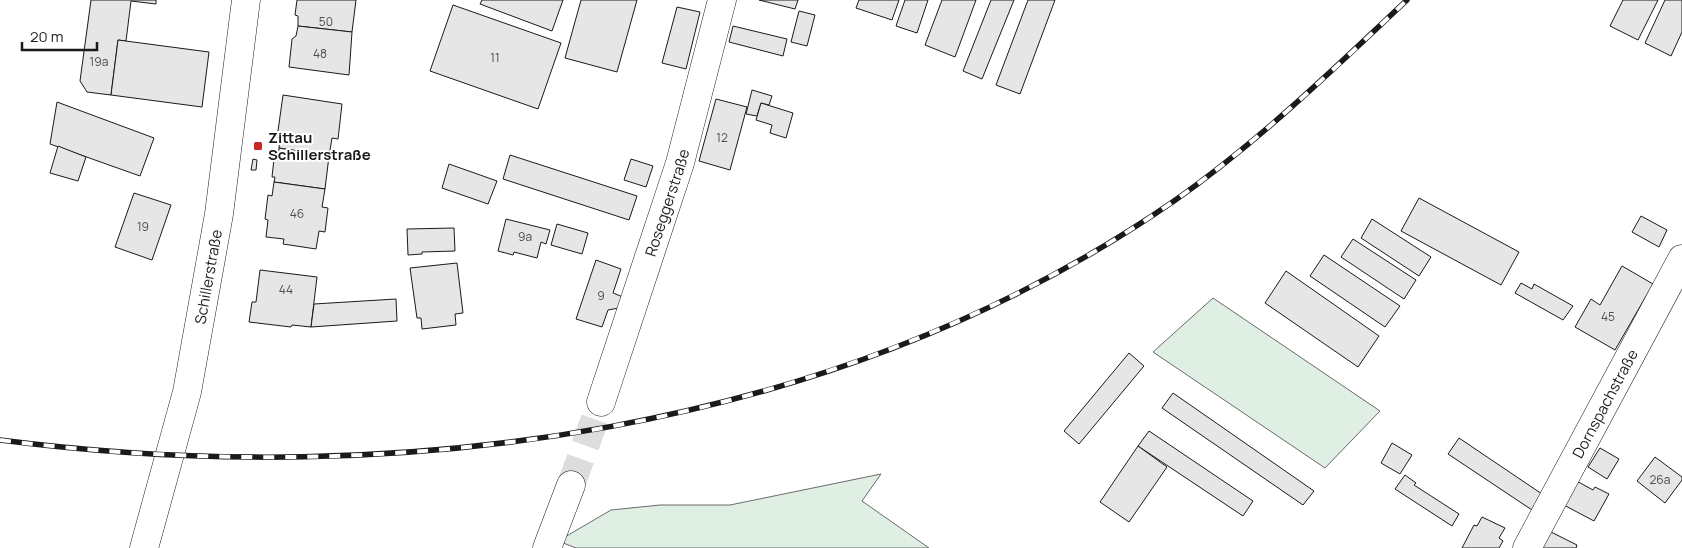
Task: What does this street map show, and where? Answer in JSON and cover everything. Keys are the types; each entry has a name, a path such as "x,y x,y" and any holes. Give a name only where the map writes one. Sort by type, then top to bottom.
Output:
{"street":[{"name":"Schillerstraße","path":"144,548 189,383 218,221 246,0"},
{"name":"Roseggerstraße","path":"601,402 680,163 722,0"},
{"name":"Dornspachstraße","path":"1527,548 1682,259"},
{"path":"547,548 571,485"}],"green space":[{"path":"1213,298 1380,411 1325,468 1153,352"},
{"path":"881,474 862,501 929,548 576,548 558,541 611,510 660,505 730,505"}],"building":[{"path":"91,0 156,0 156,4 131,1 126,41 118,40 111,95 87,92 80,81"},
{"path":"297,0 356,0 352,32 298,26 298,16 295,15"},
{"path":"482,0 563,0 552,31 480,4"},
{"path":"581,0 637,0 617,72 565,58"},
{"path":"759,0 798,0 795,9"},
{"path":"859,0 899,0 892,20 856,8"},
{"path":"905,0 928,0 917,33 896,26"},
{"path":"942,0 976,0 955,57 925,45"},
{"path":"991,0 1014,0 982,79 963,71"},
{"path":"1028,0 1055,0 1020,94 996,85"},
{"path":"1623,0 1658,0 1638,40 1610,26"},
{"path":"1665,0 1682,0 1682,32 1671,56 1645,43"},
{"path":"453,5 561,43 538,109 430,71"},
{"path":"677,7 700,12 686,69 662,63"},
{"path":"799,11 815,15 807,46 791,42"},
{"path":"298,26 352,32 349,75 289,67 292,39 296,36"},
{"path":"733,26 787,39 783,56 729,42"},
{"path":"118,40 209,52 202,107 111,95"},
{"path":"752,90 772,96 769,105 761,103 757,116 746,114"},
{"path":"283,95 342,104 338,139 332,138 329,156 279,148 280,138 277,138"},
{"path":"716,99 747,107 730,170 699,161"},
{"path":"57,102 154,138 140,176 50,144"},
{"path":"761,103 793,113 786,138 770,133 772,125 756,120"},
{"path":"58,146 86,157 78,181 50,173"},
{"path":"279,148 329,156 325,189 274,182 275,177 272,177 274,159 278,160"},
{"path":"510,155 637,196 629,220 503,179"},
{"path":"253,159 257,160 256,170 251,170"},
{"path":"631,159 653,166 646,187 624,180"},
{"path":"449,164 497,181 488,204 442,188"},
{"path":"274,182 325,189 322,207 328,208 325,232 319,231 316,249 283,244 284,239 266,237 268,220 265,219 268,195 272,196"},
{"path":"134,193 171,205 152,260 115,247"},
{"path":"1419,198 1519,252 1501,285 1401,231"},
{"path":"1641,216 1667,230 1659,247 1632,232"},
{"path":"506,219 550,230 546,244 541,242 537,258 514,252 513,255 498,251"},
{"path":"1372,219 1431,257 1419,276 1361,238"},
{"path":"557,224 588,233 582,254 551,245"},
{"path":"454,228 455,251 422,252 422,254 408,255 407,229"},
{"path":"1353,239 1416,280 1404,299 1341,257"},
{"path":"1324,255 1400,306 1385,327 1310,276"},
{"path":"596,260 621,269 613,293 623,297 619,308 608,310 602,327 576,319"},
{"path":"457,263 463,313 455,314 456,325 422,329 421,318 417,318 410,268"},
{"path":"1622,266 1653,284 1615,350 1575,327 1591,299 1600,305"},
{"path":"260,270 317,277 311,327 292,325 291,327 249,322 252,302 256,302"},
{"path":"1286,271 1379,336 1358,367 1265,303"},
{"path":"1521,283 1532,289 1534,284 1573,306 1563,320 1515,293"},
{"path":"396,299 397,321 311,327 314,304"},
{"path":"1129,353 1144,366 1079,444 1064,431"},
{"path":"1173,393 1314,491 1303,505 1162,408"},
{"path":"1149,431 1253,501 1243,516 1138,446"},
{"path":"1459,438 1542,494 1532,510 1448,454"},
{"path":"1392,443 1412,455 1400,474 1381,463"},
{"path":"1138,446 1167,467 1129,522 1100,502"},
{"path":"1600,448 1619,459 1607,479 1588,467"},
{"path":"1655,457 1682,477 1682,480 1665,503 1637,481"},
{"path":"1405,475 1416,483 1414,485 1459,514 1452,526 1395,489"},
{"path":"1573,479 1593,490 1595,487 1609,494 1594,521 1560,503"},
{"path":"1482,517 1505,528 1499,538 1503,541 1499,548 1462,548 1474,525 1477,526"},
{"path":"1547,530 1577,545 1576,548 1538,548"}],"tunnel":[{"path":"571,485 601,402"}],"railway":[{"path":"0,440 151,454 304,457 458,448 610,427 760,392 905,343 1043,280 1174,201 1265,130 1323,79 1407,0"}],"place":[{"name":"Zittau Schillerstraße","path":"258,146"}]}
